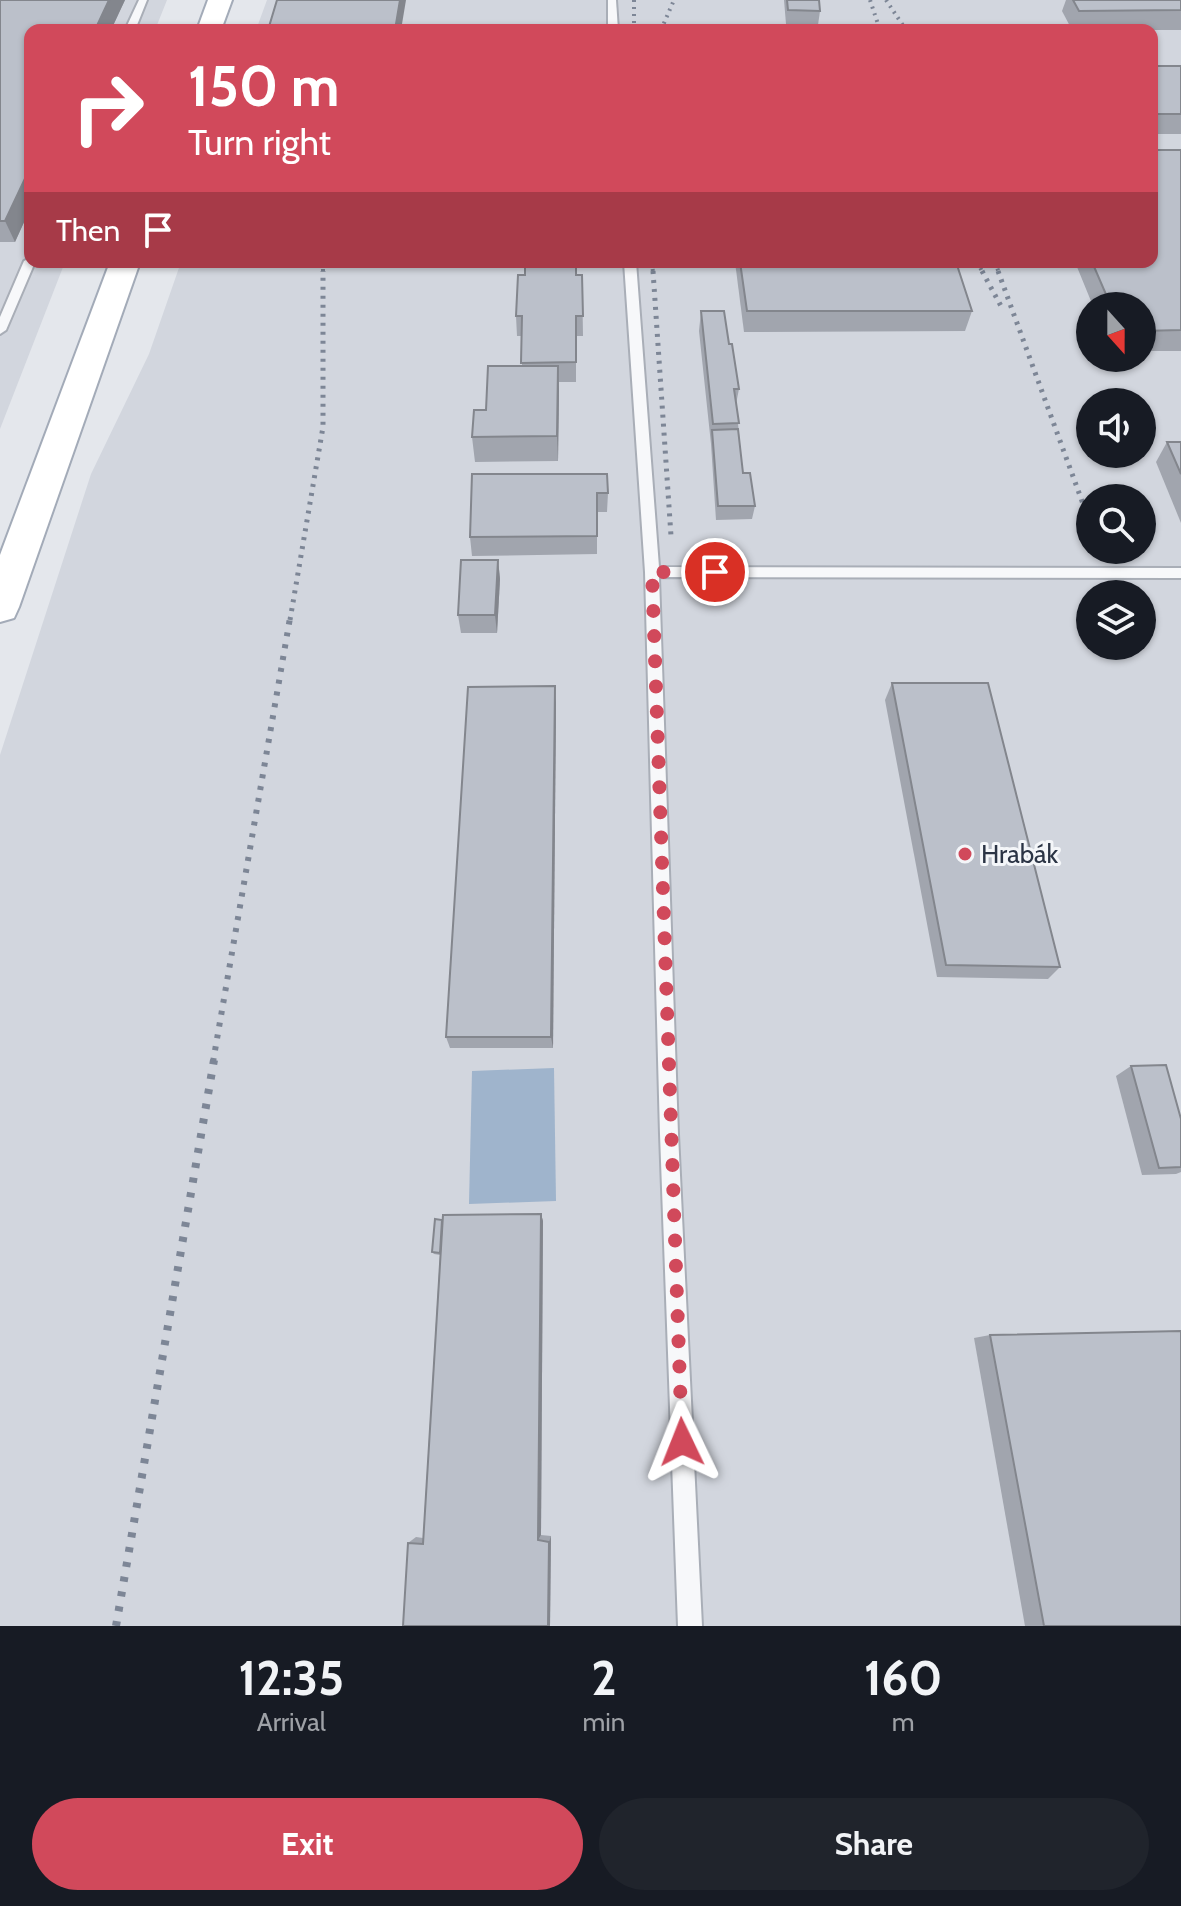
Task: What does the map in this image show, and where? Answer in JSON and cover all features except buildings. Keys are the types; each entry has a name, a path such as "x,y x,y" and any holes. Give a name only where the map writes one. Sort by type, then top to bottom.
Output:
{"main road":[{"path":"211,24 220,0"},
{"path":"0,607 123,268"}],"lane":[{"path":"133,24 143,0"},
{"path":"612,0 613,24"},
{"path":"0,330 27,268"},
{"path":"630,268 652,572 669,1134 690,1626"},
{"path":"652,572 1181,573"}],"shaded area":[{"path":"0,0 167,0 157,24 24,24 24,268 63,268 0,429"},
{"name":"Hrabák","path":"267,0 1181,0 1181,1626 0,1626 0,755 91,474 149,354 179,268 1158,268 1158,24 258,24"}],"water":[{"path":"554,1068 556,1201 469,1204 472,1071"}],"railway":[{"path":"634,0 634,24"},
{"path":"664,24 674,0"},
{"path":"870,0 878,24"},
{"path":"886,0 902,24"},
{"path":"290,620 323,427 323,268"},
{"path":"653,268 653,273"},
{"path":"980,268 983,273"},
{"path":"997,268 999,273"},
{"path":"653,271 671,536"},
{"path":"982,271 1002,308"},
{"path":"998,271 1076,485"},
{"path":"213,1062 290,618"},
{"path":"116,1626 214,1060"}],"place":[{"name":"Hrabák","path":"965,854"}],"route":[{"path":"682,1442 652,572 715,572"}]}
